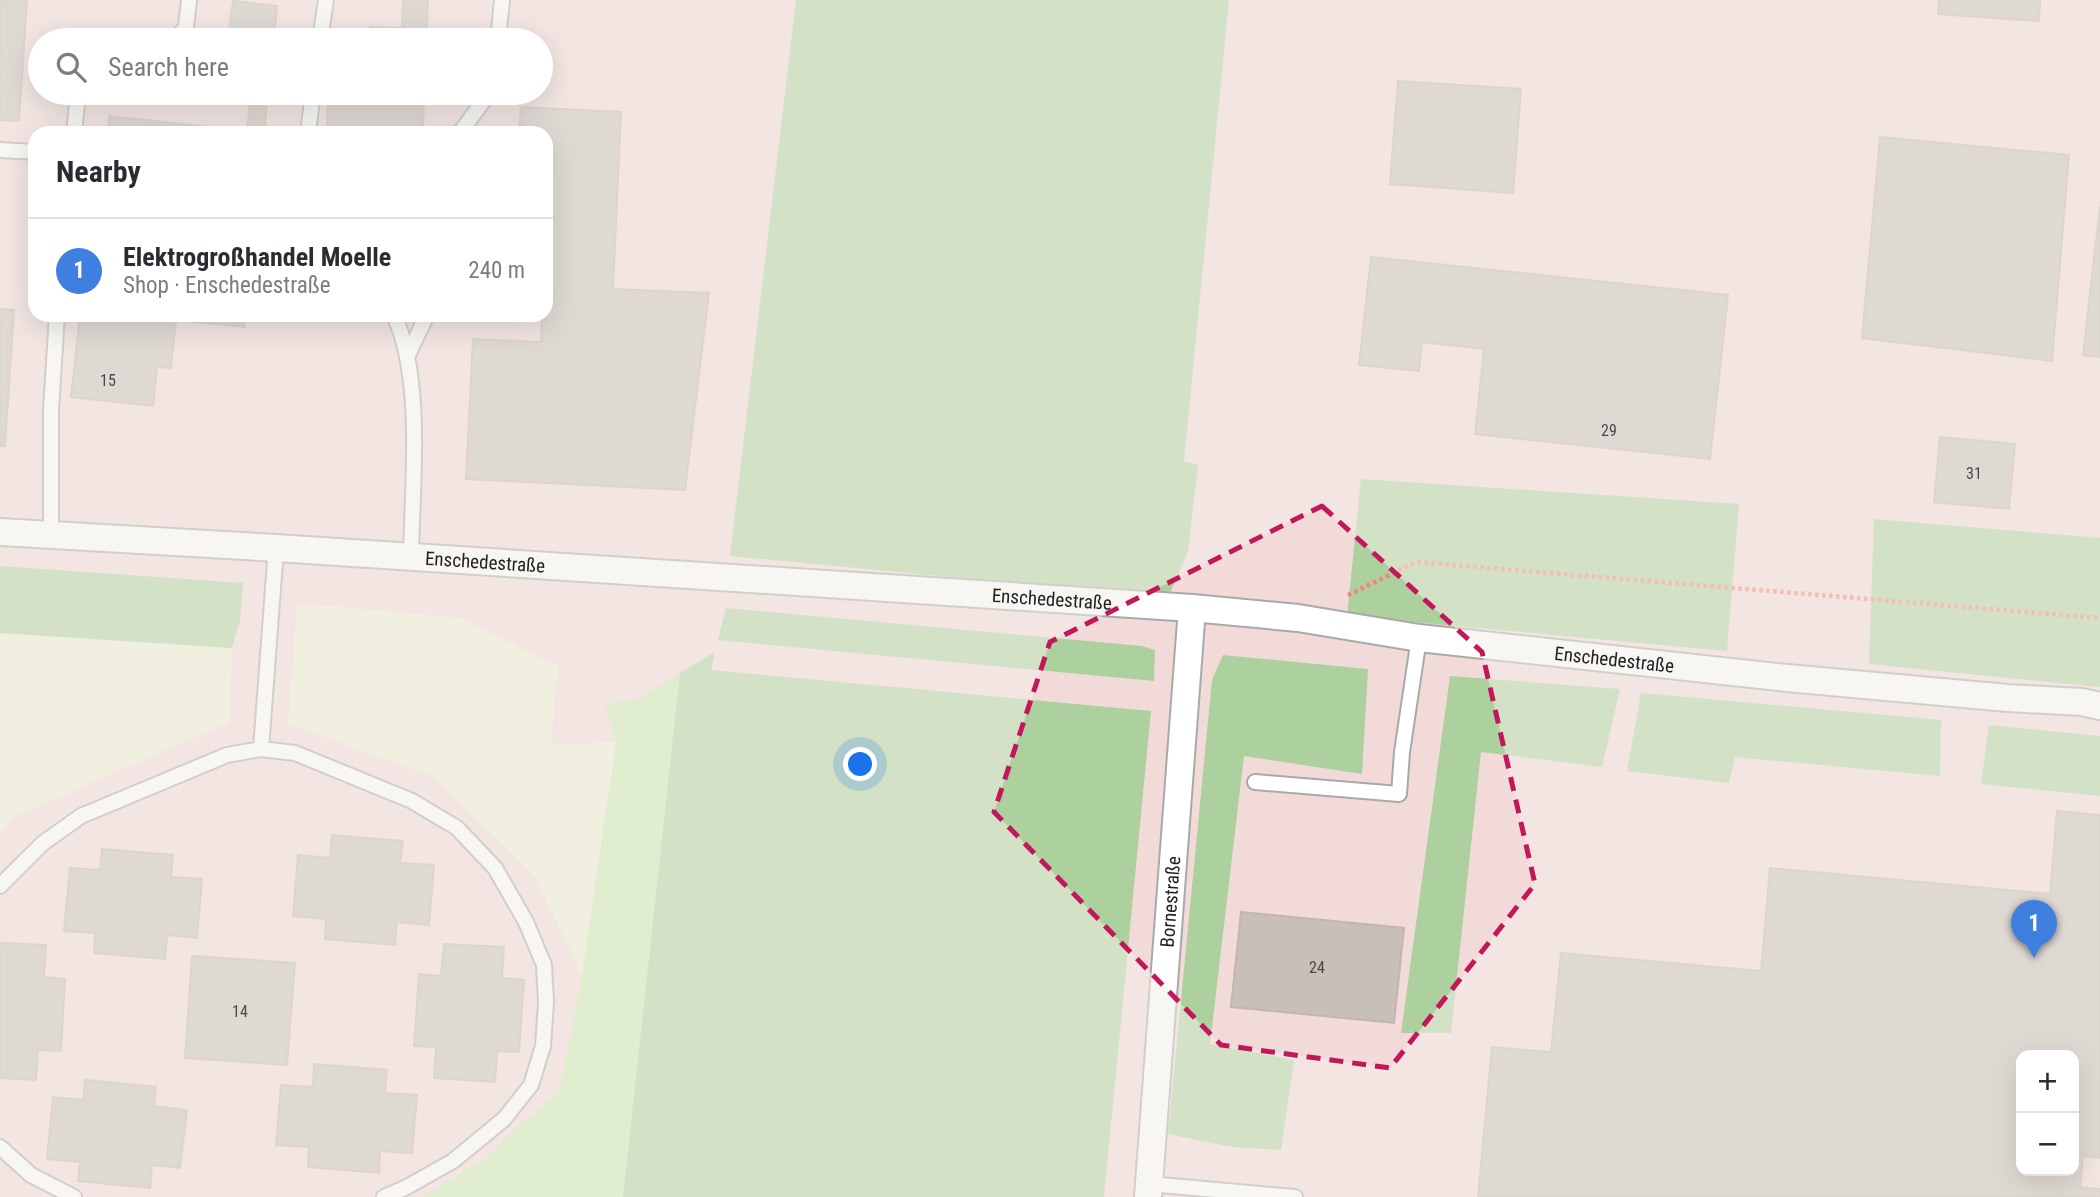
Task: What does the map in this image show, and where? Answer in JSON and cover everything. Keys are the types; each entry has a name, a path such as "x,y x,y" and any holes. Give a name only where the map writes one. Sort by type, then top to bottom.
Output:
{"street":[{"name":"Enschedestraße","path":"0,532 1192,608 1298,618 1419,638 1787,678 2082,702 2100,706"},
{"name":"Bornestraße","path":"1149,1191 1192,608"}],"lane":[{"path":"185,28 189,0"},
{"path":"322,28 326,0"},
{"path":"499,28 502,0"},
{"path":"75,126 77,105"},
{"path":"309,126 312,105"},
{"path":"465,126 480,105"},
{"path":"0,150 28,152"},
{"path":"51,536 51,410 57,322"},
{"path":"397,322 407,357 413,427 411,557"},
{"path":"407,357 424,322"},
{"path":"261,749 276,548"},
{"path":"1255,782 1399,794 1402,752 1419,638"},
{"path":"0,886 43,842 81,816 227,755 261,749 295,753 411,802 457,828 495,868 526,922 544,965 546,1002 542,1046 531,1086 504,1119 453,1161 384,1197"},
{"path":"0,1147 31,1175 74,1197"},
{"path":"1149,1191 1294,1197"}],"path":[{"path":"1345,596 1416,562 2100,618"}],"highlighted area":[{"path":"1322,506 1482,652 1535,884 1390,1068 1221,1045 994,812 1050,642"}],"shaded area":[{"path":"0,0 2100,0 2100,1197 0,1197"}],"green space":[{"path":"796,0 1229,0 1184,461 1198,465 1188,551 1168,598 730,556"},
{"path":"1361,479 1739,504 1727,651 1347,616"},
{"path":"1874,519 2100,538 2100,687 1869,664"},
{"path":"0,566 243,583 240,620 232,648 0,633"},
{"path":"297,603 461,618 558,666 551,745 616,742 582,976 535,876 434,777 288,724"},
{"path":"726,608 1142,646 1155,650 1154,681 718,640"},
{"path":"0,633 232,648 230,722 16,816 0,833"},
{"path":"715,652 711,670 1151,711 1104,1197 623,1197 680,673"},
{"path":"1223,655 1368,669 1362,774 1244,756 1210,1044 1294,1060 1281,1150 1232,1147 1168,1134 1212,680"},
{"path":"680,673 623,1197 422,1197 481,1161 559,1091 582,976 616,743 605,704 640,698"},
{"path":"1450,676 1620,689 1602,767 1481,752 1451,1033 1401,1033"},
{"path":"1641,693 1941,720 1940,776 1735,757 1729,783 1627,771"},
{"path":"1989,725 2100,736 2100,796 1981,784"}],"building":[{"path":"0,0 27,0 19,121 0,120"},
{"path":"403,0 428,0 427,28 402,28"},
{"path":"1939,0 2040,0 2039,21 1938,14"},
{"path":"233,1 277,6 275,28 229,28"},
{"path":"1398,81 1521,89 1513,193 1390,184"},
{"path":"250,105 267,105 265,126 248,126"},
{"path":"328,105 424,105 423,126 327,126"},
{"path":"521,107 621,112 613,289 709,293 685,490 466,479 473,339 541,342 542,322 553,322 553,126 520,126"},
{"path":"109,116 201,126 108,126"},
{"path":"1880,137 2069,155 2052,361 1862,338"},
{"path":"2100,206 2100,357 2083,355"},
{"path":"1371,257 1728,295 1710,459 1475,434 1484,349 1422,342 1419,371 1359,365"},
{"path":"0,309 14,310 5,446 0,446"},
{"path":"79,322 176,322 171,368 157,367 153,406 71,397"},
{"path":"195,322 244,322 244,327"},
{"path":"1940,437 2015,444 2009,509 1934,502"},
{"path":"2057,811 2100,815 2100,1158 2083,1156 2080,1187 2100,1189 2100,1197 1478,1197 1492,1047 1551,1052 1561,953 1761,971 1770,868 2050,894"},
{"path":"332,835 403,841 400,863 434,865 429,925 397,922 395,945 325,939 326,919 293,916 298,855 330,858"},
{"path":"102,849 173,855 171,877 202,879 197,938 167,935 165,959 94,953 95,933 64,931 70,868 100,870"},
{"path":"1241,912 1404,928 1394,1023 1231,1007"},
{"path":"0,943 46,945 44,977 65,979 61,1051 38,1050 36,1080 0,1078"},
{"path":"444,944 504,947 502,978 524,980 519,1052 497,1051 495,1082 434,1078 436,1047 414,1046 419,974 441,976"},
{"path":"192,956 295,963 287,1065 185,1058"},
{"path":"314,1064 387,1070 385,1093 417,1095 412,1153 380,1151 379,1173 308,1167 309,1147 276,1145 281,1085 313,1087"},
{"path":"85,1080 156,1087 154,1106 187,1110 180,1168 152,1165 150,1188 78,1181 80,1162 47,1159 53,1097 83,1100"}],"place":[{"name":"Elektrogroßhandel Moelle","path":"2034,958"}]}
